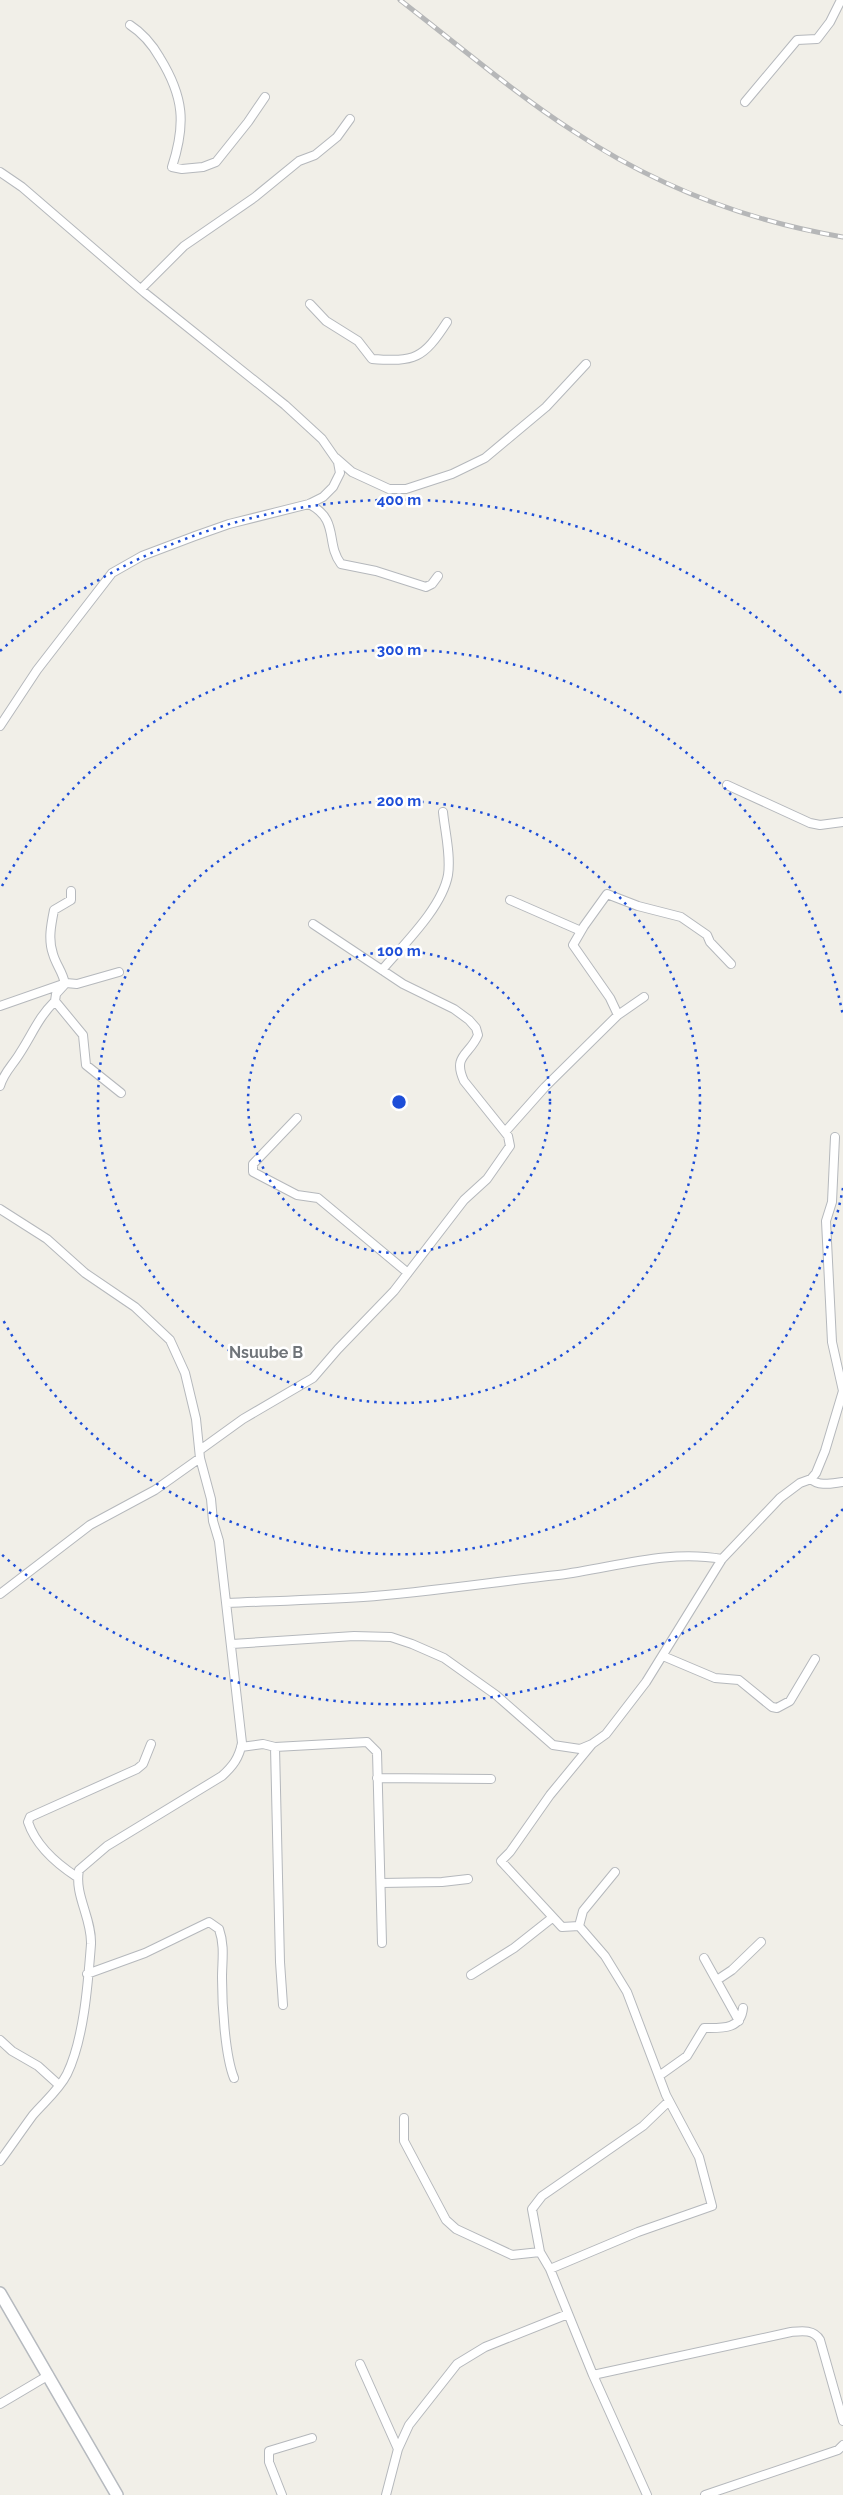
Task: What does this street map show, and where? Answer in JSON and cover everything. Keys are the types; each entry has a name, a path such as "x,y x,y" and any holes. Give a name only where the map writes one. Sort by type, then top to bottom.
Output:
{"street":[{"path":"745,102 797,40 806,38 816,39 830,22 841,0"},
{"path":"130,25 143,33 176,86 181,128 179,146 172,167 182,169 203,168 216,162 248,122 264,97"},
{"path":"141,289 184,246 255,197 299,161 315,155 337,137 350,119"},
{"path":"0,172 285,405 322,439 335,457 352,472 389,489 406,489 452,474 485,458 546,407 586,364"},
{"path":"310,304 326,321 358,340 372,359 415,358 432,345 447,322"},
{"path":"0,726 37,670 112,573 142,556 194,536 230,524 309,504 323,496 337,480 340,473 335,457"},
{"path":"309,504 321,510 328,519 341,564 376,571 426,587 432,584 438,576"},
{"path":"727,785 810,823 820,825 843,822"},
{"path":"382,970 424,918 444,886 448,865 443,812"},
{"path":"65,984 63,973 53,955 50,924 54,910 71,900 71,891"},
{"path":"618,1015 610,998 573,945 607,894 638,906 681,917 707,934 710,942 730,964"},
{"path":"510,900 581,931"},
{"path":"0,1594 90,1525 155,1490 243,1419 313,1378 394,1291 464,1200 487,1179 509,1150 510,1142 505,1132 464,1081 460,1073 461,1058 477,1038 476,1028 454,1009 410,987 313,924"},
{"path":"0,1006 65,984 77,984 119,972"},
{"path":"0,1086 3,1075 16,1059 40,1017 65,984"},
{"path":"505,1132 545,1088 618,1015 644,997"},
{"path":"54,1001 83,1034 86,1065 121,1093"},
{"path":"297,1118 254,1164 253,1172 296,1195 318,1198 408,1273"},
{"path":"232,1644 354,1636 391,1638 412,1644 444,1658 496,1695 553,1745 580,1749 592,1744 606,1734 646,1682 722,1559 780,1498 811,1479 819,1467 843,1391 832,1342 826,1220 832,1202 835,1137"},
{"path":"0,1209 47,1239 85,1273 135,1307 170,1340 185,1373 196,1419 200,1454 211,1499 212,1520 219,1541 241,1724 241,1747 233,1766 222,1776 107,1846 82,1865 77,1877 78,1887 91,1928 83,2019 75,2051 67,2074 34,2114 0,2162"},
{"path":"811,1479 814,1482 822,1483 843,1482"},
{"path":"227,1603 419,1592 579,1572 646,1559 701,1555 722,1559"},
{"path":"663,1656 715,1678 739,1680 777,1708 790,1701 815,1658"},
{"path":"241,1747 263,1744 275,1747 367,1742 378,1752 377,1778 382,1943"},
{"path":"77,1877 53,1859 30,1830 28,1822 30,1817 137,1769 146,1758 151,1744"},
{"path":"579,1926 562,1927 501,1861 519,1841 554,1789 592,1744"},
{"path":"275,1747 280,1962 284,2005"},
{"path":"377,1778 491,1779"},
{"path":"579,1926 583,1911 615,1872"},
{"path":"380,1883 442,1882 468,1879"},
{"path":"472,1975 514,1948 552,1918"},
{"path":"87,1974 145,1953 209,1922 220,1929 224,1943 222,1991 224,2019 230,2068 234,2078"},
{"path":"550,2269 638,2232 712,2206 699,2157 670,2101 622,1984 605,1956 579,1926"},
{"path":"717,1980 732,1970 761,1942"},
{"path":"704,1958 739,2020"},
{"path":"659,2076 687,2056 704,2028 730,2027 739,2020 743,2008"},
{"path":"0,2040 12,2051 38,2066 59,2085"},
{"path":"647,2495 593,2375 550,2269 540,2252 532,2210 535,2203 542,2196 643,2126 670,2101"},
{"path":"404,2118 404,2141 446,2220 456,2229 512,2255 540,2252"},
{"path":"0,2293 118,2495"},
{"path":"386,2495 398,2449 421,2407 456,2364 484,2347 568,2314"},
{"path":"593,2375 791,2332 812,2332 818,2335 820,2340 843,2421"},
{"path":"360,2364 398,2449"},
{"path":"0,2404 49,2376"},
{"path":"282,2495 270,2462 269,2451 312,2438"},
{"path":"705,2495 838,2450 843,2445"}],"railway":[{"path":"400,0 551,116 636,168 669,184 737,211 807,230 843,237"}],"district":[{"name":"Nsuube B","path":"266,1352"}]}
